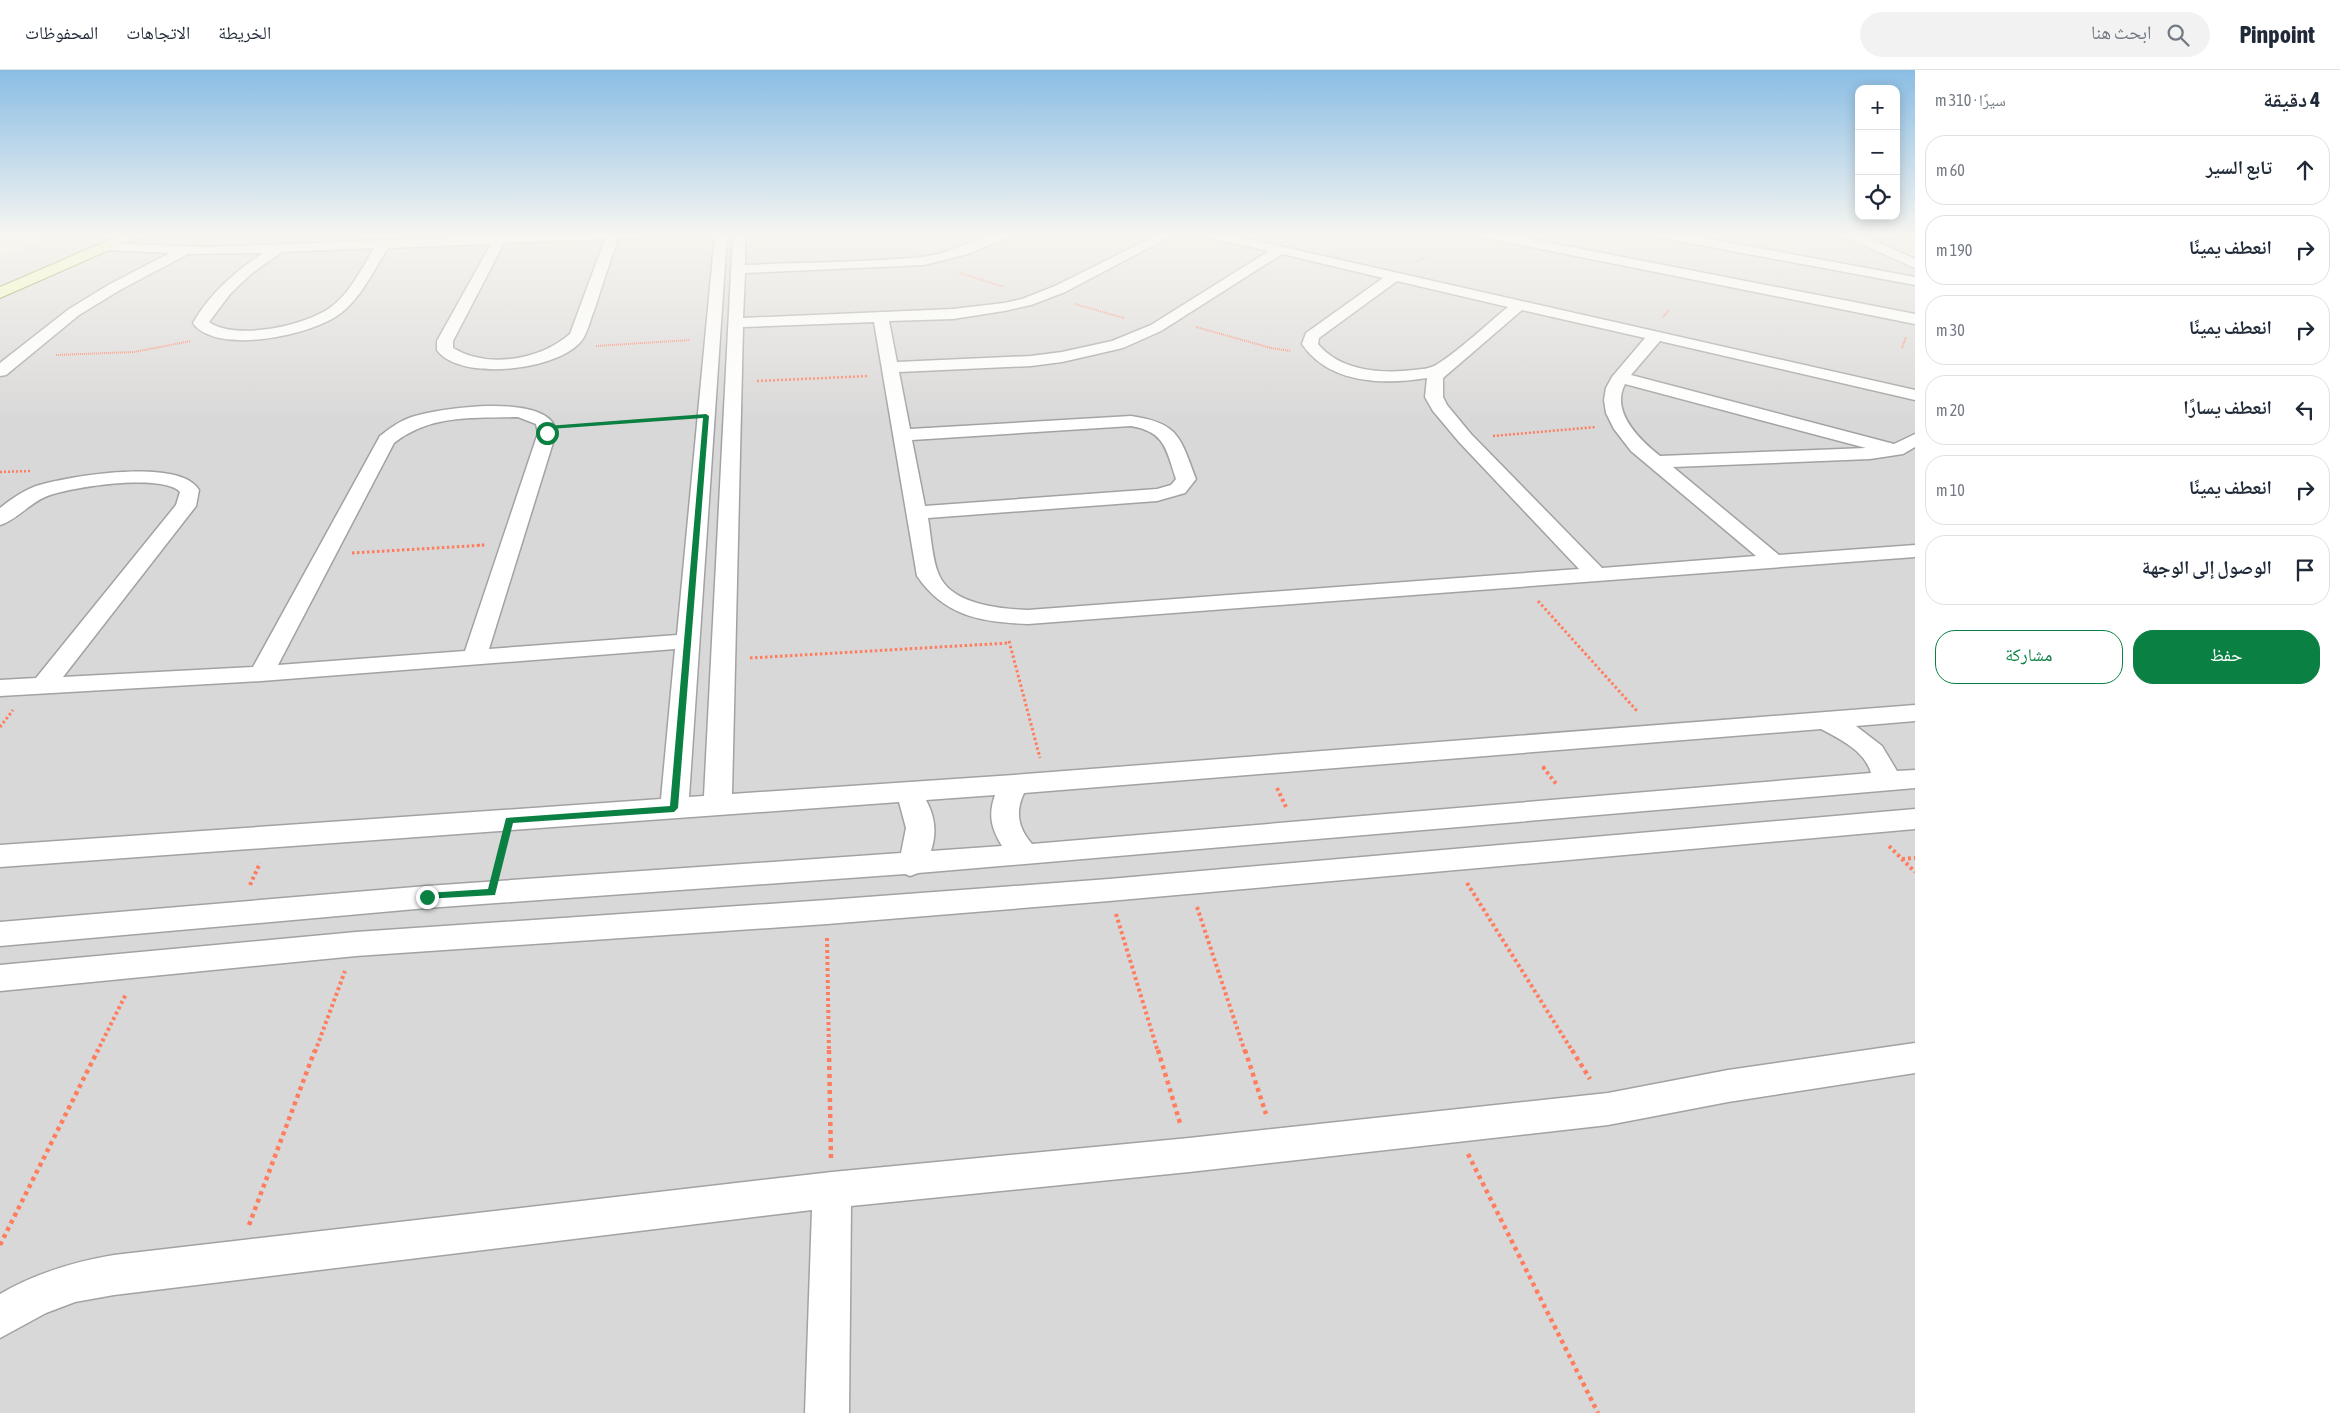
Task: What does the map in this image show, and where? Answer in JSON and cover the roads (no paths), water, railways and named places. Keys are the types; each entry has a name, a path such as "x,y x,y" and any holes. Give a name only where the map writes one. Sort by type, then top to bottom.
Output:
{"street":[{"path":"0,371 74,312 98,297"},
{"path":"222,297 204,316 201,323 206,329 218,333 260,334 297,327 322,319 343,303 347,297"},
{"path":"469,297 445,341 445,350 453,357 470,362 492,364 542,357 571,343 577,336 591,297"},
{"path":"674,808 717,297"},
{"path":"718,805 737,297"},
{"path":"736,319 953,308 1015,297"},
{"path":"736,319 881,317 979,311 1004,307 1039,297"},
{"path":"891,371 1062,357 1117,345 1162,324 1206,297"},
{"path":"1366,297 1312,336 1310,344 1314,352 1341,368 1369,374 1406,377 1426,375 1441,370"},
{"path":"1486,297 1915,396"},
{"path":"1802,297 1915,319"},
{"path":"1518,304 1441,370 1436,378 1434,397 1439,407 1466,438 1596,574"},
{"path":"881,317 928,576 937,590 954,603 978,612 1002,616 1028,617 1915,551"},
{"path":"1656,336 1620,377 1613,388 1611,400 1619,425 1638,447 1774,561"},
{"path":"1620,377 1896,450"},
{"path":"261,674 386,440 404,426 449,414 518,412 538,417 547,428 476,657"},
{"path":"903,435 1144,422 1155,425 1169,435 1186,479 1184,485 1178,490 1157,495 917,513"},
{"path":"1656,462 1870,453 1896,450 1915,440"},
{"path":"0,519 24,499 43,490 85,481 167,478 180,482 188,488 190,496 186,506 43,686"},
{"path":"0,688 261,674 688,640"},
{"path":"2,857 1046,782 1915,713"},
{"path":"1827,721 1852,735 1876,756 1884,769 1886,781"},
{"path":"0,934 492,892 1025,856 1915,779"},
{"path":"1014,784 1007,797 1004,812 1005,827 1013,842 1025,856"},
{"path":"906,792 915,805 920,819 921,834 917,850 910,865"},
{"path":"0,978 356,944 827,912 1109,890 1915,818"},
{"path":"0,1317 34,1297 75,1282 235,1261 832,1190 1277,1146 1608,1109 1728,1086 1915,1058"},
{"path":"827,1413 832,1190"}]}
